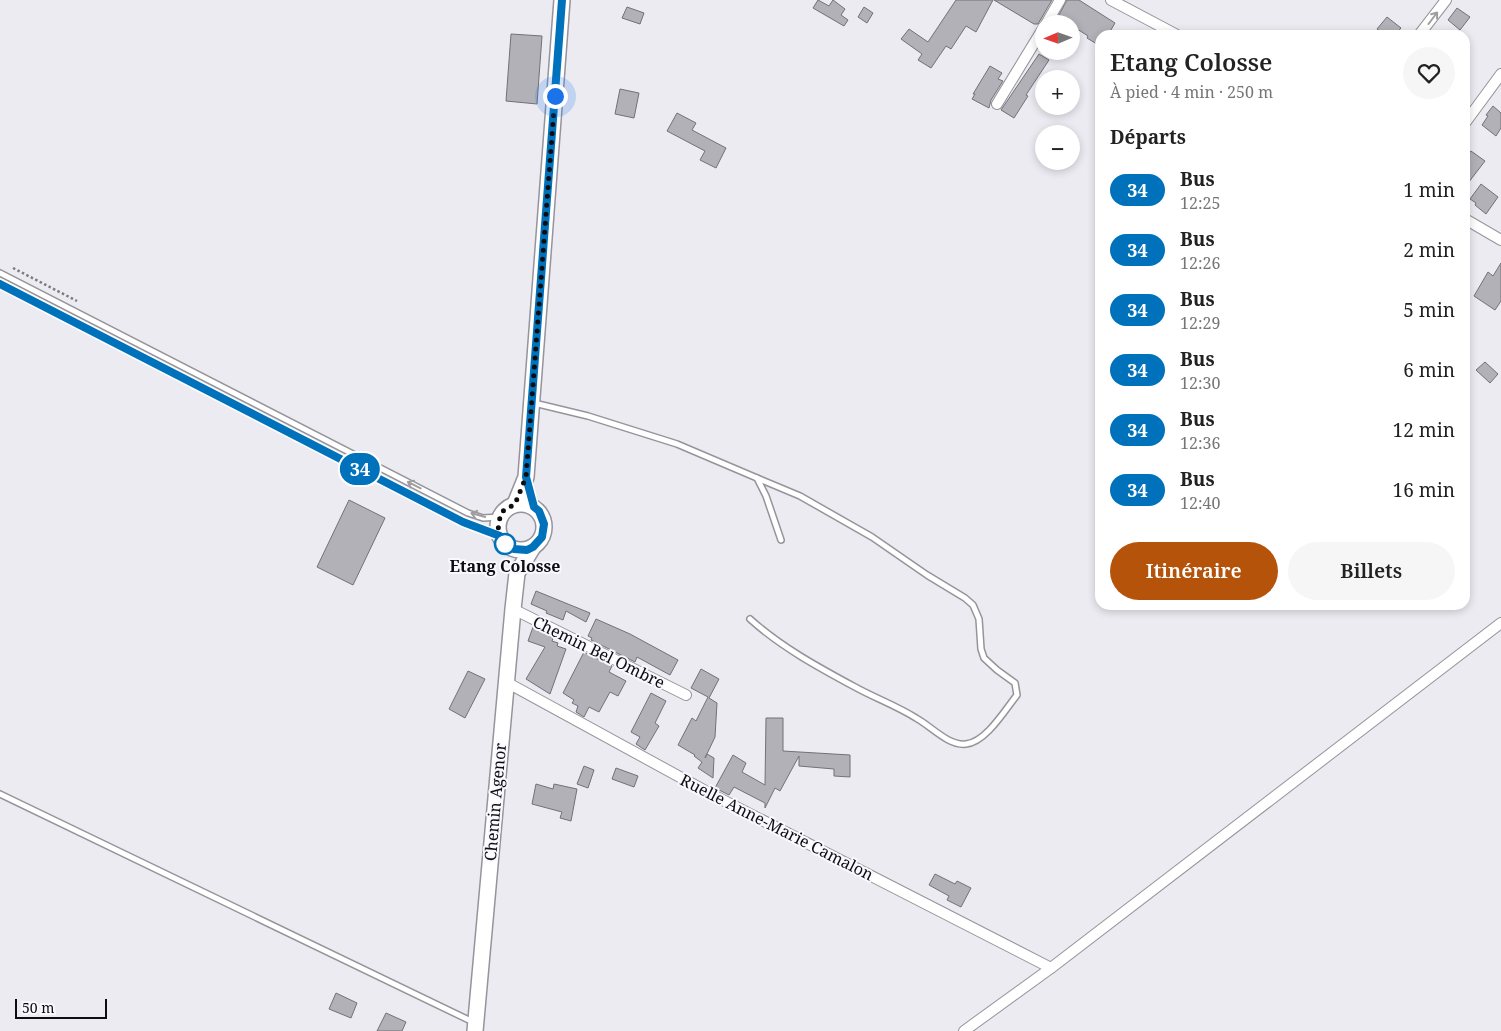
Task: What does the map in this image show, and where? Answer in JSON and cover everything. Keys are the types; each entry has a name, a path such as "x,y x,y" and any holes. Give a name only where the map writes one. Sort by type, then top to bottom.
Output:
{"main road":[{"name":"Chemin Agenor","path":"517,573 498,523 503,511 515,504 526,477 562,0"},
{"name":"Chemin Agenor","path":"475,1027 512,609 517,573 533,547 542,537 544,524 539,511 534,507 526,477"},
{"path":"515,504 521,503 534,507"},
{"path":"504,541 521,550 533,547"}],"street":[{"path":"1051,15 1060,0"},
{"path":"1111,0 1168,30"},
{"path":"1423,30 1446,0"},
{"path":"997,104 1035,41"},
{"path":"1470,116 1501,74"},
{"path":"1470,221 1501,240"},
{"name":"Chemin Bel Ombre","path":"512,609 686,695"},
{"path":"964,1031 1051,968 1501,623"},
{"name":"Ruelle Anne-Marie Camalon","path":"506,682 711,794 1051,968"}],"lane":[{"path":"0,273 468,512 483,518 500,517"},
{"path":"0,284 463,522 504,541"},
{"path":"532,402 588,416 677,444 808,501 872,538 965,598 973,606 979,619 981,649 984,658 1015,683 1017,695 998,720 980,738 968,744 950,741 916,718 855,687 797,654 766,633 750,619"},
{"path":"757,478 766,496 781,540"},
{"path":"0,794 475,1027"}],"building":[{"path":"818,0 829,6 833,0 845,9 841,15 848,20 844,26 813,8"},
{"path":"956,0 993,0 976,32 966,26 951,49 946,46 931,68 918,60 922,54 901,39 909,29 928,42"},
{"path":"994,0 1052,0 1043,15 1035,15 1034,24"},
{"path":"1067,0 1079,0 1115,23 1111,30 1095,30 1095,43 1087,38 1088,36 1080,31 1080,15 1059,15"},
{"path":"627,7 644,13 640,24 622,18"},
{"path":"864,7 873,13 867,23 858,17"},
{"path":"1457,8 1470,17 1460,30 1448,20"},
{"path":"1387,17 1401,28 1399,30 1377,29"},
{"path":"511,34 542,36 537,104 506,101"},
{"path":"1035,60 1049,60 1042,70 1035,70 1035,81 1014,118 1001,110"},
{"path":"990,66 1002,73 998,79 1003,81 991,100 989,108 972,99 975,94 973,94"},
{"path":"620,89 639,93 634,118 615,114"},
{"path":"1493,106 1501,113 1501,128 1496,136 1482,125 1488,116 1486,115"},
{"path":"677,113 696,123 692,130 726,148 716,168 700,160 705,151 667,131"},
{"path":"1471,151 1485,161 1470,180"},
{"path":"1481,184 1498,197 1486,214 1470,199"},
{"path":"1501,263 1501,301 1495,310 1474,296 1488,272 1493,276"},
{"path":"1485,362 1498,374 1490,383 1476,370"},
{"path":"349,500 385,518 353,585 317,567"},
{"path":"536,591 590,613 586,622 566,611 563,620 531,604"},
{"path":"596,619 630,634 678,660 670,675 637,657 635,662 591,640 592,638 588,636"},
{"path":"533,627 553,638 552,641 558,643 557,646 566,649 550,694 526,679 545,647 528,641"},
{"path":"584,652 612,666 609,672 626,681 618,696 610,692 599,712 589,707 584,717 576,712 578,706 572,703 574,700 563,693"},
{"path":"701,669 719,679 709,698 717,703 715,737 705,758 707,754 714,758 713,778 698,768 702,762 695,755 678,745 692,718 696,721 708,697 691,688"},
{"path":"468,671 485,679 465,718 449,709"},
{"path":"651,693 666,701 655,723 659,726 645,750 636,744 640,737 631,732"},
{"path":"766,718 783,718 783,751 850,755 850,777 834,776 834,769 799,766 799,756 780,791 775,788 765,808 765,803 734,787 729,795 715,788 733,755 746,763 742,772 765,785"},
{"path":"584,766 594,770 588,788 577,784"},
{"path":"616,768 638,776 634,787 612,779"},
{"path":"536,784 553,789 554,784 577,789 571,821 560,818 562,812 532,804"},
{"path":"935,874 955,884 957,881 971,888 961,907 947,900 949,896 929,885"},
{"path":"336,993 357,1003 351,1018 329,1009"},
{"path":"386,1013 406,1022 402,1031 377,1031"}],"bus line":[{"name":"34","path":"0,284 463,522 500,536 503,542 514,549 527,550 533,547 542,537 544,524 539,511 534,507 526,477 562,0"}],"place":[{"name":"Etang Colosse","path":"505,544"}],"route":[{"path":"505,544 498,530 498,523 503,511 515,504 526,477 555,96"}]}
